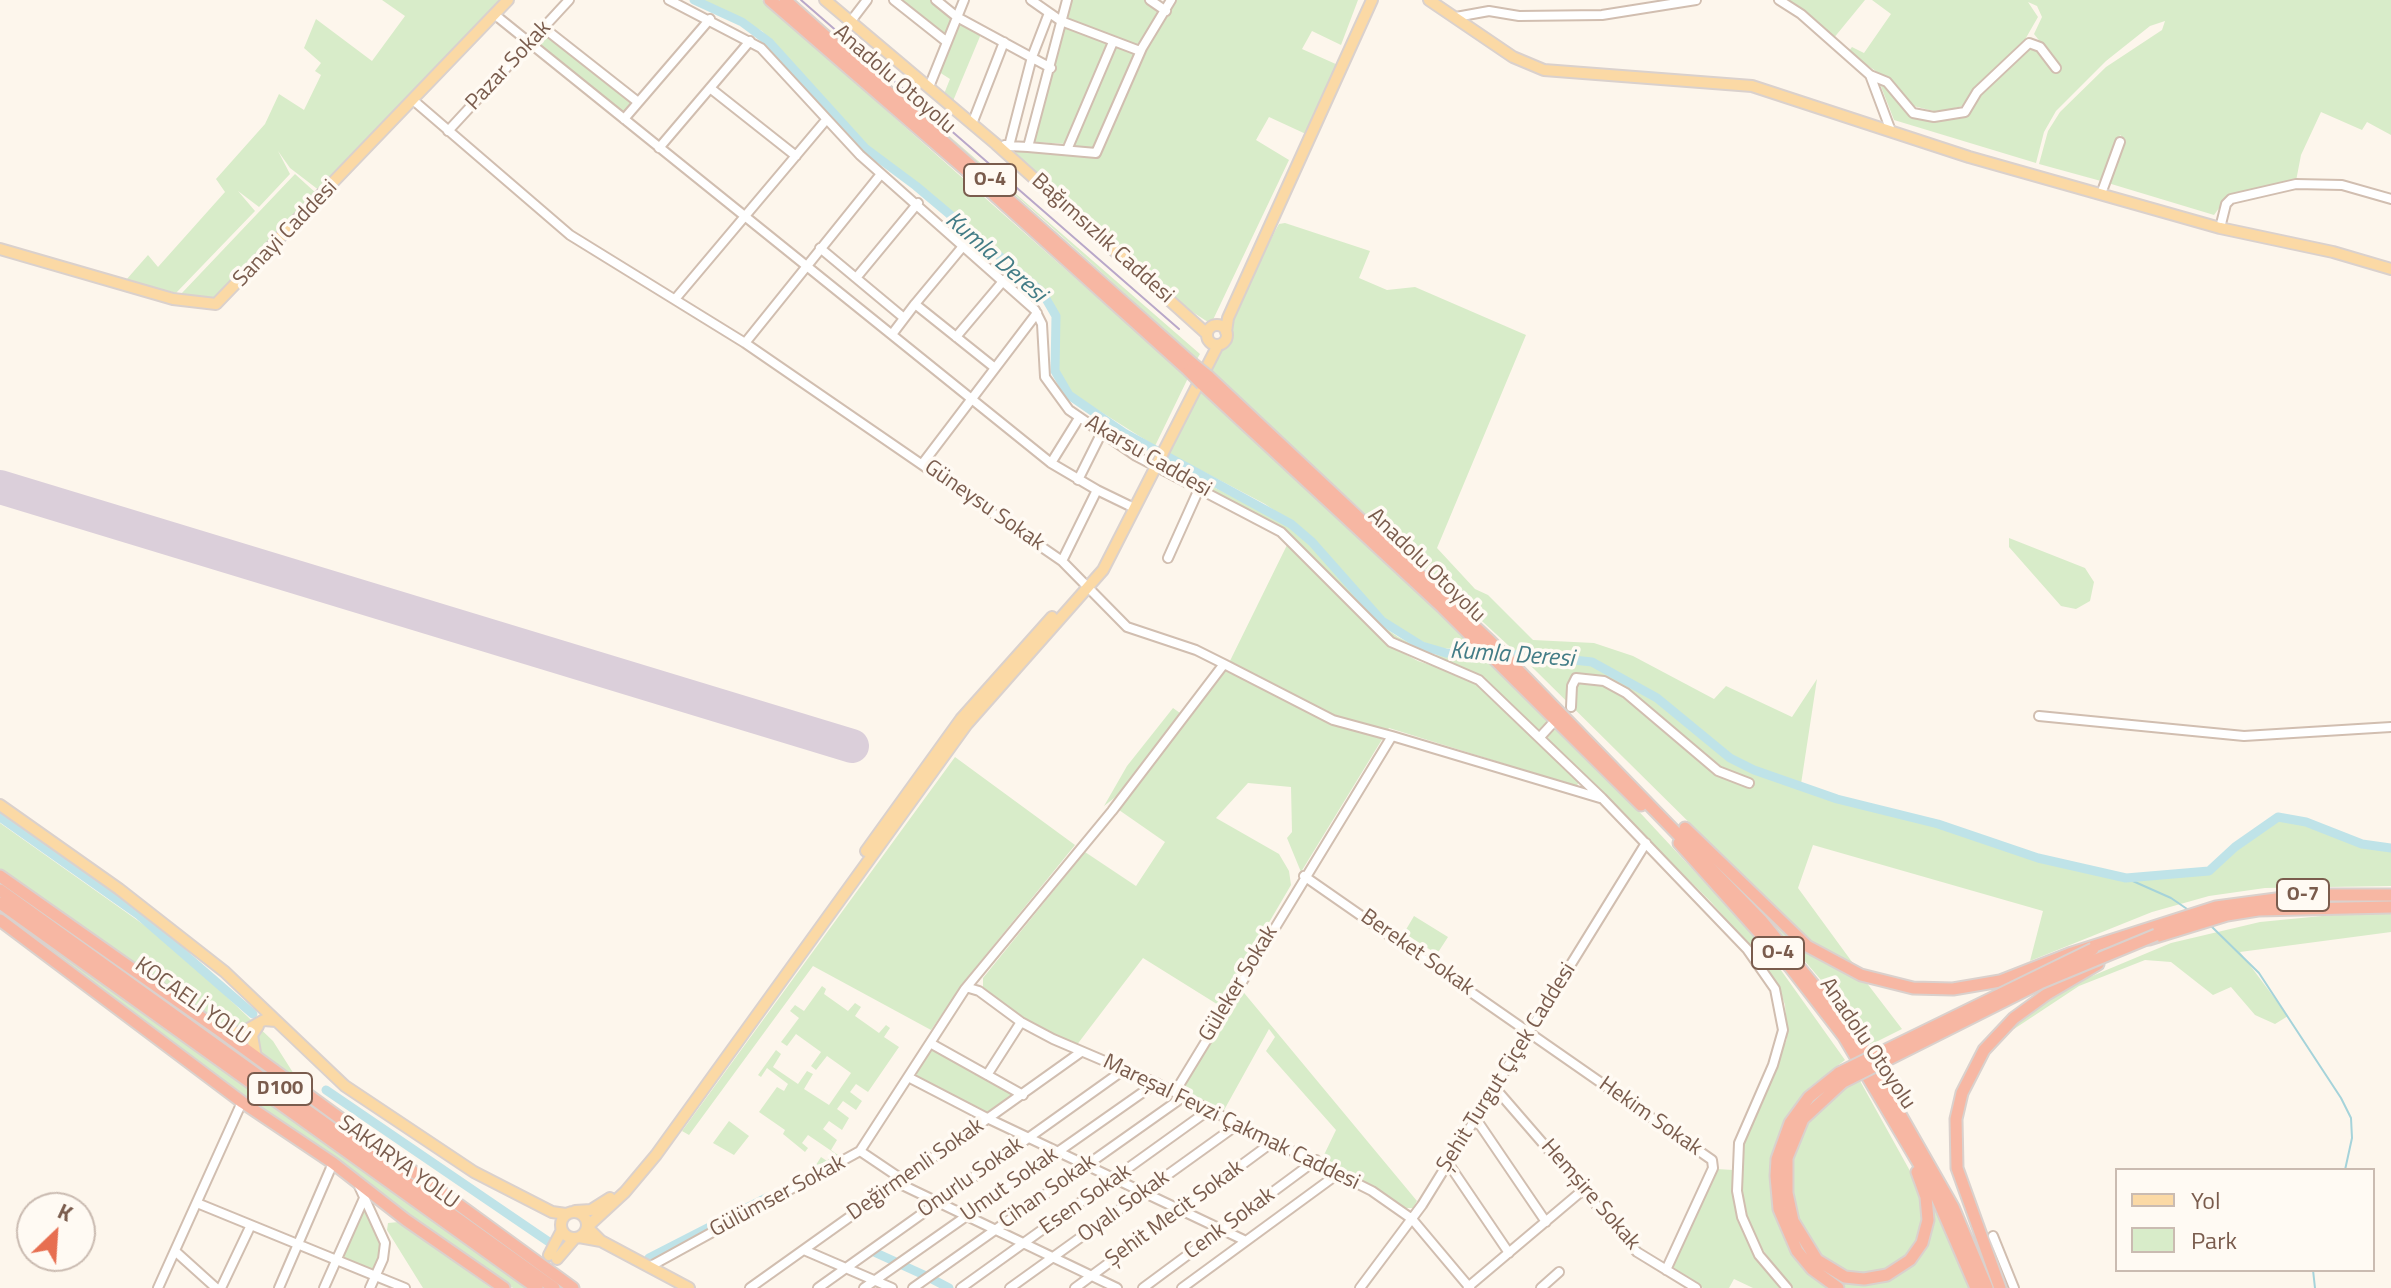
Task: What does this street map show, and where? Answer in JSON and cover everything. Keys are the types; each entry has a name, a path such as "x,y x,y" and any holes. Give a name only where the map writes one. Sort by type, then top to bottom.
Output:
{"highway":[{"name":"Anadolu Otoyolu","path":"770,0 1191,367"},
{"name":"Anadolu Otoyolu","path":"785,0 1490,641 1723,877 1856,1037 1953,1207 1987,1288"},
{"name":"Anadolu Otoyolu","path":"1205,380 1508,672 1731,898 1820,1004 1876,1089 1932,1186 1976,1288"},
{"path":"1587,739 1807,946 1861,975 1930,989 2000,981 2069,954 2093,949"},
{"path":"0,876 219,1030 573,1288"},
{"name":"KOCAELİ YOLU","path":"0,890 554,1288"},
{"name":"O-7","path":"2093,949 2216,907 2306,895 2391,895"},
{"name":"SAKARYA YOLU","path":"0,903 537,1288"},
{"name":"O-7","path":"2156,935 2227,915 2277,908 2391,907"},
{"path":"0,920 242,1102 333,1163 406,1220 504,1288"},
{"path":"1876,1089 1919,1177 1928,1211 1926,1232 1917,1251 1898,1270 1876,1279 1845,1277 1817,1260 1802,1240 1789,1208 1786,1180 1787,1158 1803,1119 1841,1077 2040,983 2156,935"},
{"path":"2000,1288 1957,1168 1956,1119 1968,1078 1984,1050 2014,1018 2047,994 2156,935"},
{"path":"1838,1288 1812,1269 1797,1251 1779,1209 1777,1159 1790,1123 1809,1097 1841,1077 2093,949"}],"main road":[{"name":"Sanayi Caddesi","path":"0,249 173,299 216,304 508,0"},
{"name":"Bağımsızlık Caddesi","path":"825,0 1210,331"},
{"path":"1174,423 1218,345 1225,341 1228,318 1364,7 1372,0"},
{"path":"1429,0 1459,16"},
{"path":"1436,0 1533,62 1728,77 1774,86 1891,129 2101,192 2391,269"},
{"path":"1153,465 1086,586 1026,642 961,719 637,1170 604,1204 570,1213 561,1228 553,1257 577,1238 678,1134 967,724 1086,586 1118,544 1206,351 1210,331 1312,129"},
{"path":"2220,225 2332,245 2391,263"},
{"path":"1210,331 1226,332"},
{"path":"1210,331 1218,345"},
{"path":"0,805 119,889 204,957 352,1094 461,1169 548,1215 577,1238 601,1241"},
{"path":"256,1058 253,1031 264,1023 275,1023 345,1086 455,1160 552,1212 583,1215 587,1227 601,1241 689,1288"},
{"path":"219,1030 241,1033 275,1023"}],"street":[{"name":"Pazar Sokak","path":"448,131 569,0"},
{"path":"669,0 750,41 770,56 826,120 881,174 918,203 1037,313 923,463"},
{"path":"851,21 867,0"},
{"path":"894,0 947,42"},
{"path":"936,0 957,17 1051,68"},
{"path":"929,87 964,0"},
{"path":"1031,0 1061,21 1140,51"},
{"path":"1028,147 1067,0"},
{"path":"1150,0 1166,11"},
{"path":"996,144 1096,153 1140,51 1171,0"},
{"path":"1459,16 1489,11 1519,16 1602,15 1696,0"},
{"path":"1779,0 1801,14 1870,75 1887,82 1913,113 1934,117 1965,112 1977,92 2029,43 2040,47 2056,68"},
{"path":"1009,146 1032,57 1049,13"},
{"path":"494,14 1051,463 1130,506"},
{"path":"624,119 710,19"},
{"path":"544,28 638,102"},
{"path":"659,148 750,41"},
{"path":"972,124 1004,42"},
{"path":"1067,150 1113,42"},
{"path":"1870,75 1891,129"},
{"path":"710,88 796,156"},
{"name":"Güneysu Sokak","path":"413,100 570,235 745,343 1062,561 1097,490"},
{"path":"676,298 826,120"},
{"path":"2101,192 2120,142"},
{"path":"745,343 881,174"},
{"path":"2220,225 2231,199 2296,184 2342,185 2391,199"},
{"path":"856,278 918,203"},
{"path":"893,333 964,245"},
{"path":"820,248 904,318"},
{"path":"956,337 1004,280"},
{"path":"915,304 995,368"},
{"name":"Akarsu Caddesi","path":"1037,313 1043,330 1045,377 1053,393 1079,418 1153,465 1281,532 1391,642 1418,656 1473,676 1563,759 1732,932 1775,989 1782,1020 1781,1044 1747,1119 1736,1171 1742,1217 1750,1237 1759,1255 1787,1288"},
{"path":"1051,463 1079,418"},
{"path":"1078,480 1102,432"},
{"path":"1168,558 1199,489"},
{"path":"1062,561 1127,627 1196,650 1333,720 1602,798"},
{"name":"Gülümser Sokak","path":"649,1267 860,1151 969,988 1224,664"},
{"path":"1571,707 1572,686 1576,678 1604,681 1626,693 1718,771 1749,783"},
{"path":"2039,716 2236,736 2391,727"},
{"path":"1540,737 1552,724"},
{"name":"Güleker Sokak","path":"1179,1094 1304,876 1392,736"},
{"path":"1563,759 1567,767 1564,785"},
{"name":"Şehit Turgut Çiçek Caddesi","path":"1360,1288 1412,1219 1448,1163 1646,843"},
{"name":"Bereket Sokak","path":"1304,876 1529,1032"},
{"name":"Mareşal Fevzi Çakmak Caddesi","path":"969,988 979,991 1021,1022 1081,1052 1156,1083 1339,1173 1412,1219 1469,1287"},
{"path":"987,1075 1021,1022"},
{"name":"Hekim Sokak","path":"1529,1032 1712,1160 1713,1168 1666,1270"},
{"path":"930,1043 1023,1095"},
{"name":"Değirmenli Sokak","path":"750,1288 1081,1052"},
{"name":"Onurlu Sokak","path":"818,1288 1125,1069"},
{"path":"908,1077 989,1119 1246,1241"},
{"name":"Umut Sokak","path":"864,1288 1156,1083"},
{"name":"Hemşire Sokak","path":"1495,1088 1637,1252 1696,1288"},
{"name":"Cihan Sokak","path":"913,1288 1088,1165 1179,1094"},
{"path":"158,1288 242,1102"},
{"name":"Esen Sokak","path":"961,1288 1209,1110"},
{"path":"1476,1119 1546,1222"},
{"name":"Oyalı Sokak","path":"1010,1288 1237,1125"},
{"name":"Şehit Mecit Sokak","path":"1075,1288 1274,1141"},
{"path":"860,1151 900,1182 936,1203 1117,1288"},
{"name":"Cenk Sokak","path":"1143,1288 1316,1160"},
{"path":"279,1288 333,1163"},
{"path":"1448,1163 1509,1253"},
{"path":"1182,1288 1339,1173"},
{"path":"353,1178 380,1226 384,1253 370,1288"},
{"path":"1469,1287 1583,1190"},
{"path":"324,1288 365,1196"},
{"path":"197,1203 405,1288"},
{"path":"380,1226 388,1218 406,1220"},
{"path":"175,1251 218,1288 250,1227"},
{"path":"1993,1236 2014,1288"},
{"path":"804,1250 892,1288"},
{"path":"1541,1288 1559,1272"}],"green space":[{"path":"382,0 502,0 320,191 290,168 278,151 290,174 259,207 238,191 255,211 176,293 126,280 148,255 158,267 225,192 216,179 265,124 279,94 304,110 321,75 315,71 321,63 304,48 316,19 372,61 405,16"},
{"path":"701,0 762,0 1188,378 1155,446 1071,393 1058,372 1058,315 1034,281 864,144 762,31"},
{"path":"793,0 1200,354 1197,359 1047,223"},
{"path":"898,0 930,0 954,19 945,39"},
{"path":"1070,0 1144,0 1157,11 1157,17 1141,43 1133,45 1067,19 1064,16"},
{"path":"1173,0 1358,0 1341,45 1312,31 1302,49 1338,65 1308,135 1269,117 1256,140 1289,160 1211,324 1188,309 1007,149 1099,157 1120,102"},
{"path":"1787,0 1865,0 1833,39"},
{"path":"1872,0 2391,0 2391,135 2367,122 2362,130 2321,112 2301,155 2296,181 2228,196 2214,215 2108,183 2125,139 2120,135 2101,181 2039,164 2048,131 2060,112 2106,67 2162,30 2165,21 2150,26 2106,61 2056,111 2044,132 2036,163 1894,120 1880,84 1885,84 1907,111 1956,117 2034,43 2057,71 2061,68 2034,34 2042,17 2037,6 2028,2 2038,17 2019,50 1976,86 1963,106 1938,112 1909,105 1886,78 1848,52 1852,47 1864,53 1891,14"},
{"path":"959,22 981,34 953,101 944,94 950,79 939,72"},
{"path":"1064,26 1109,43 1066,144 1034,142"},
{"path":"545,33 632,102 624,113 537,43"},
{"path":"1117,46 1134,53 1133,58 1094,147 1072,146"},
{"path":"295,174 317,194 217,298 208,301 181,294"},
{"path":"1285,223 1370,251 1359,278 1387,290 1415,287 1526,335 1437,548 1475,589 1488,595 1533,640 1594,643 1633,656 1714,699 1726,686 1792,717 1817,679 1801,784 1837,799 1938,824 2038,858 2126,878 2204,873 2218,866 2235,847 2270,820 2287,816 2370,846 2391,848 2391,886 2265,888 2209,896 2152,912 2030,961 2043,911 1813,845 1798,888 1855,966 1809,941 1534,669 1207,368 1227,340 1229,324 1275,231 1279,224"},
{"path":"1198,387 1476,647 1440,649 1406,635 1380,614 1307,533 1265,504 1166,452"},
{"path":"1161,460 1286,524 1308,543 1381,625 1434,655 1484,658 1550,722 1538,731 1478,675 1393,639 1290,540 1158,468"},
{"path":"2009,538 2085,568 2094,582 2090,601 2076,609 2061,606 2009,547"},
{"path":"1288,543 1390,646 1418,661 1470,678 1580,781 1575,788 1504,770 1505,764 1389,728 1301,872 1287,838 1292,832 1291,787 1248,783 1216,818 1279,854 1289,871 1291,885 1220,1006 1143,958 1076,1046 1025,1020 983,988 983,978 1085,852 1136,886 1165,842 1119,810 1226,669"},
{"path":"1173,708 1180,713 1118,795 1104,806 1127,766"},
{"path":"1556,729 1632,804 1763,945 1845,1060 1810,1087 1793,1108 1775,1145 1771,1167 1774,1212 1786,1243 1808,1272 1829,1288 1792,1288 1787,1284 1756,1240 1744,1208 1740,1171 1744,1136 1787,1039 1785,1005 1778,985 1758,955 1710,901 1545,737"},
{"path":"955,757 1075,845 967,978 931,1030 813,966 689,1135 682,1131"},
{"path":"0,823 154,932 199,970 273,1041 304,1090 0,874"},
{"path":"1741,886 1814,956 1866,982 1902,1029 1870,1045 1832,993"},
{"path":"0,907 530,1288 513,1288 246,1102 0,915"},
{"path":"2363,912 2391,913 2391,932 2240,952 2288,1016 2275,1024 2255,1015 2231,987 2213,995 2171,962 2145,960 2079,986 2014,1029 2014,1025 2061,989 2171,943 2260,922"},
{"path":"1414,916 1448,937 1437,954 1404,933"},
{"path":"822,986 826,989 824,994 848,1011 855,1003 861,1007 855,1016 879,1033 886,1025 890,1028 884,1037 899,1047 868,1092 856,1084 850,1092 862,1101 856,1110 843,1101 837,1109 849,1118 842,1130 829,1121 823,1129 837,1140 831,1150 838,1155 826,1162 816,1165 821,1157 827,1161 833,1152 808,1135 802,1143 808,1148 805,1152 783,1134 785,1130 759,1112 777,1087 784,1091 788,1084 767,1068 761,1077 758,1075 776,1050 781,1054 773,1067 798,1084 807,1071 813,1074 804,1089 829,1105 851,1073 827,1056 816,1070 811,1066 821,1052 796,1034 787,1046 781,1042 799,1018 790,1011 795,1005 804,1011"},
{"path":"1240,988 1417,1201 1413,1208 1405,1208 1323,1157 1336,1130 1266,1051 1275,1037 1269,1029 1223,1112 1181,1089"},
{"path":"933,1048 1015,1094 988,1114 918,1078 916,1072"},
{"path":"1859,1079 1915,1180 1923,1206 1920,1234 1914,1247 1895,1266 1869,1274 1842,1270 1819,1254 1800,1226 1791,1194 1793,1159 1809,1121 1838,1091"},
{"path":"729,1121 749,1136 734,1155 713,1143"},
{"path":"1717,1169 1733,1170 1734,1189 1759,1260 1782,1288 1753,1288 1734,1279 1729,1288 1703,1288 1670,1268"},
{"path":"1932,1199 1971,1288 1846,1288 1837,1283 1840,1279 1862,1284 1878,1282 1908,1269 1930,1236"},
{"path":"364,1205 380,1241 380,1256 374,1272 341,1258"},
{"path":"399,1222 491,1288 423,1288 387,1230 388,1223"}],"waterway":[{"name":"Kumla Deresi","path":"694,0 742,22 769,42 865,148 916,186 1042,292 1056,316 1055,371 1069,395 1124,433 1291,524 1312,542 1382,621 1422,646 1446,653 1527,655 1592,662 1657,698 1730,758 1754,770 1837,799 1938,824 2038,858 2126,878 2209,871 2235,847 2278,817 2306,822 2362,844 2391,848"},
{"path":"0,817 139,915 253,1014"},
{"path":"2126,878 2171,898 2190,911"},
{"path":"2209,924 2259,973 2341,1098 2351,1118 2352,1138 2345,1168"},
{"path":"326,1090 549,1242"},
{"path":"649,1258 768,1197"},
{"path":"874,1252 896,1262"},
{"path":"902,1265 924,1275"},
{"path":"2313,1272 2315,1288"},
{"path":"932,1279 949,1288"}],"runway":[{"path":"0,487 852,746"}],"tram line":[{"path":"801,0 1179,329"}]}
